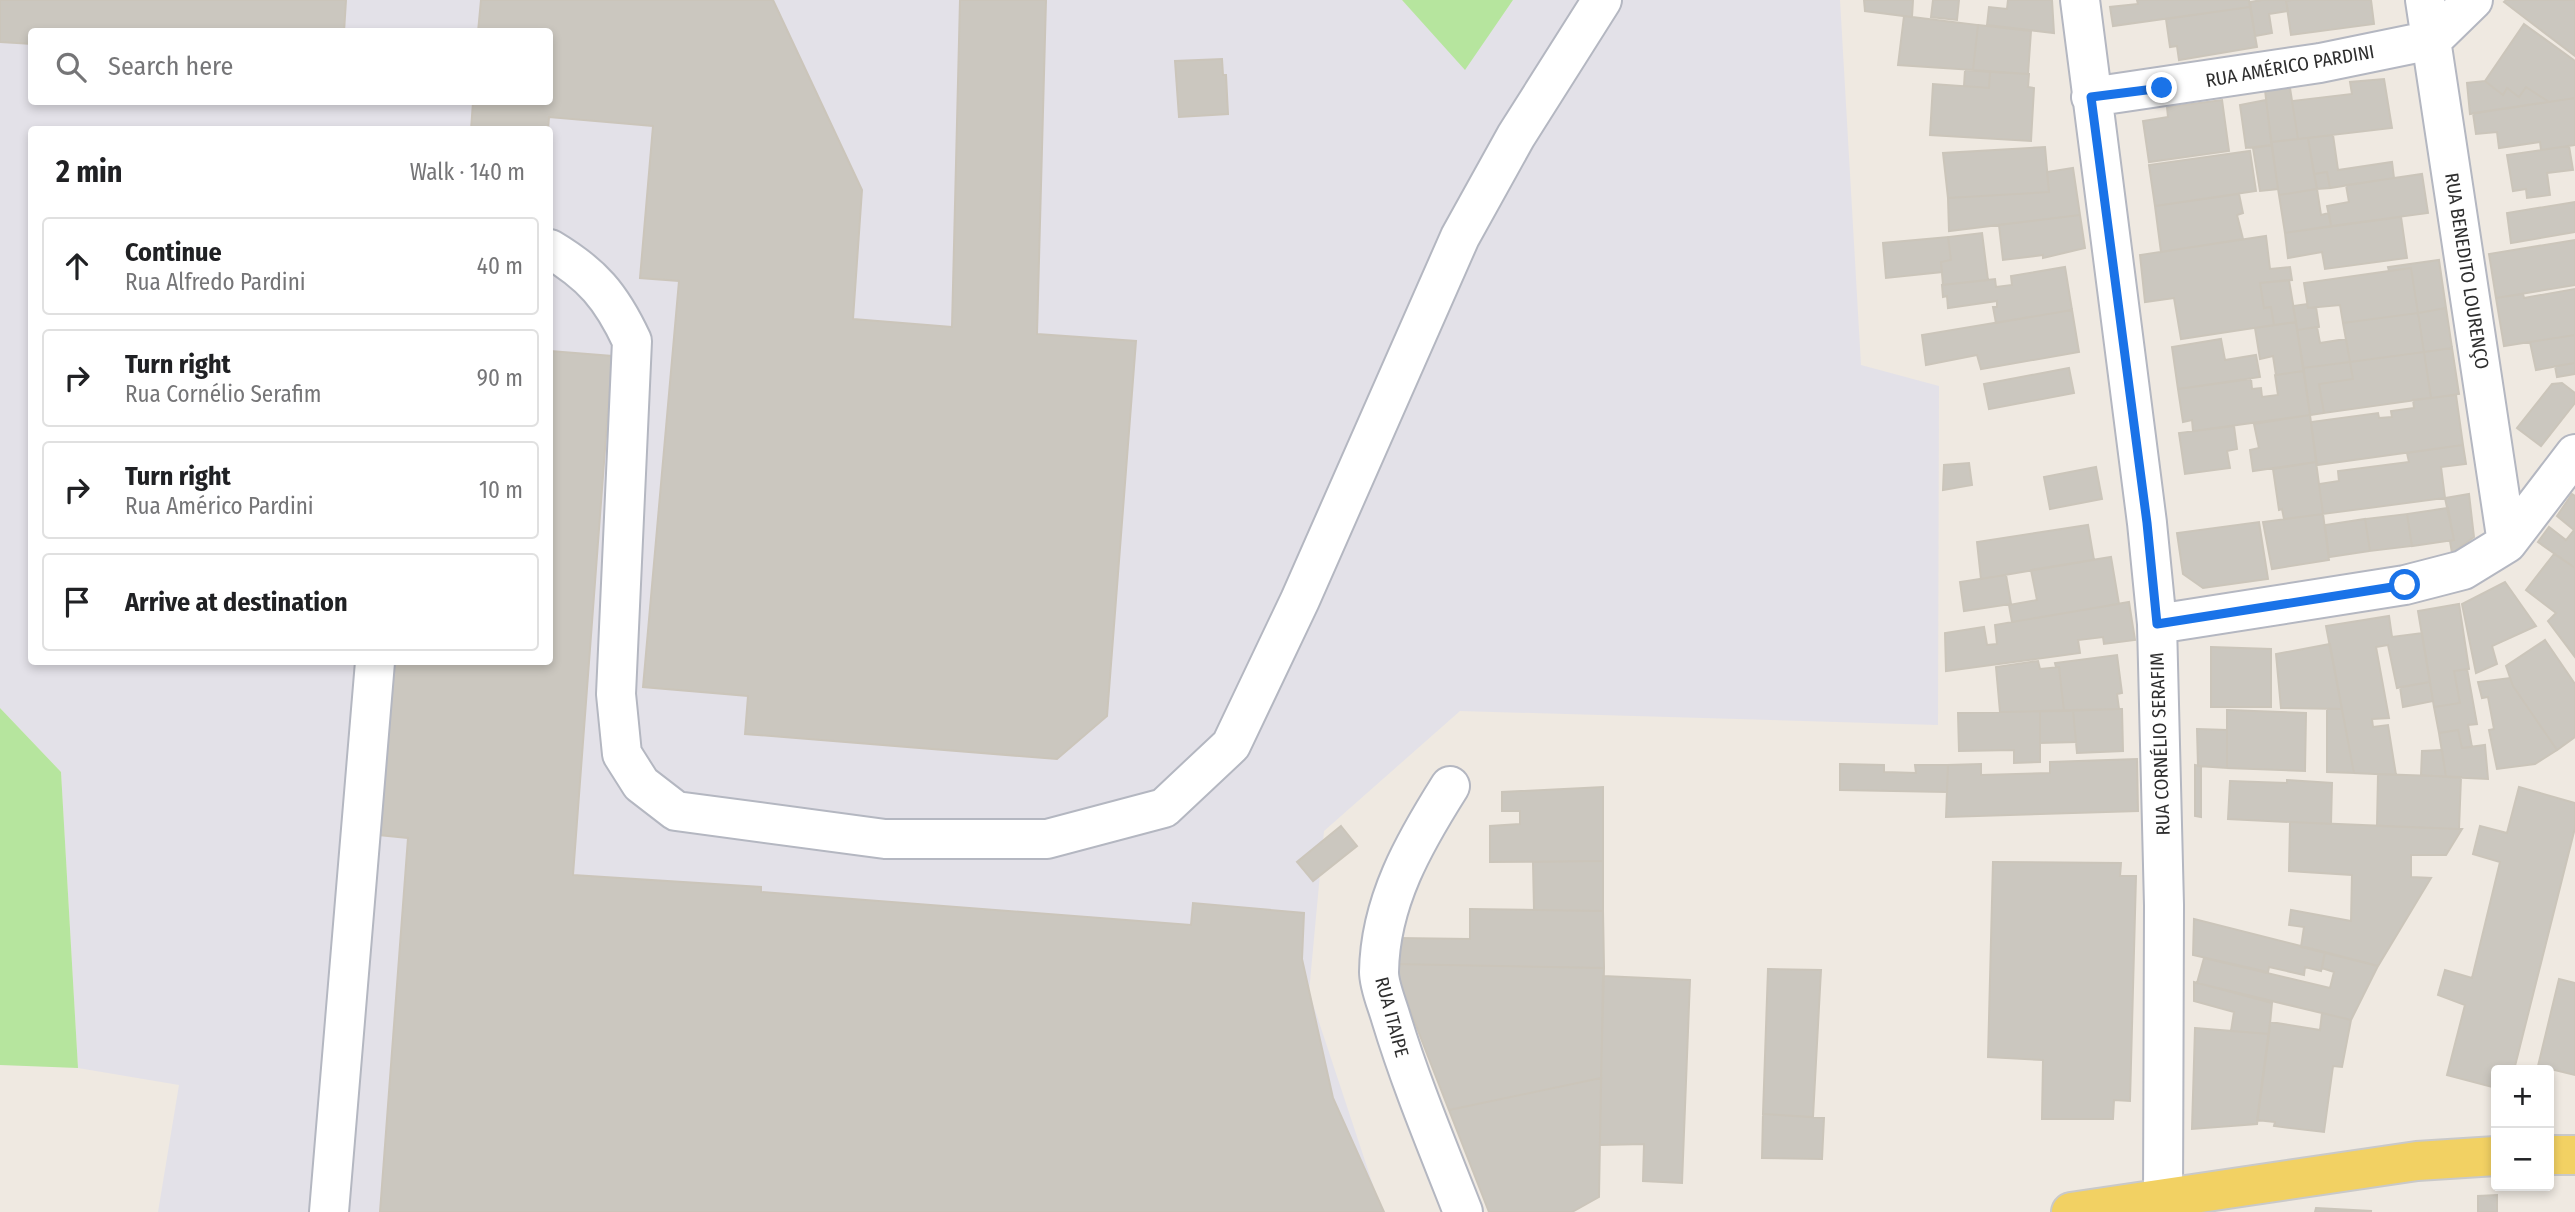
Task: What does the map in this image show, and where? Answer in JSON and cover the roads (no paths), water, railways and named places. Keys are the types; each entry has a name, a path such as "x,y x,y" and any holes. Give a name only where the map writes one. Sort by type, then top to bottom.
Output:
{"main road":[{"path":"2554,1155 2575,1155"},
{"path":"2071,1212 2417,1161 2491,1156"}],"street":[{"path":"553,251 580,267 618,310 632,341 616,694 622,754 642,785 677,811 690,813 885,839 1047,839 1164,808 1231,745 1300,600 1460,237 1516,136 1602,0"},
{"name":"RUA CORNÉLIO SERAFIM","path":"2080,0 2147,523 2157,624 2164,905 2163,1199"},
{"name":"RUA BENEDITO LOURENÇO","path":"2425,0 2507,543"},
{"path":"2432,40 2473,0"},
{"name":"RUA AMÉRICO PARDINI","path":"2091,97 2320,63 2432,40"},
{"path":"2157,624 2405,585 2463,570 2507,543 2575,454"},
{"path":"329,1212 375,665"},
{"name":"RUA ITAIPE","path":"1450,786 1418,837 1395,886 1383,930 1378,975 1406,1068 1463,1212"}]}
